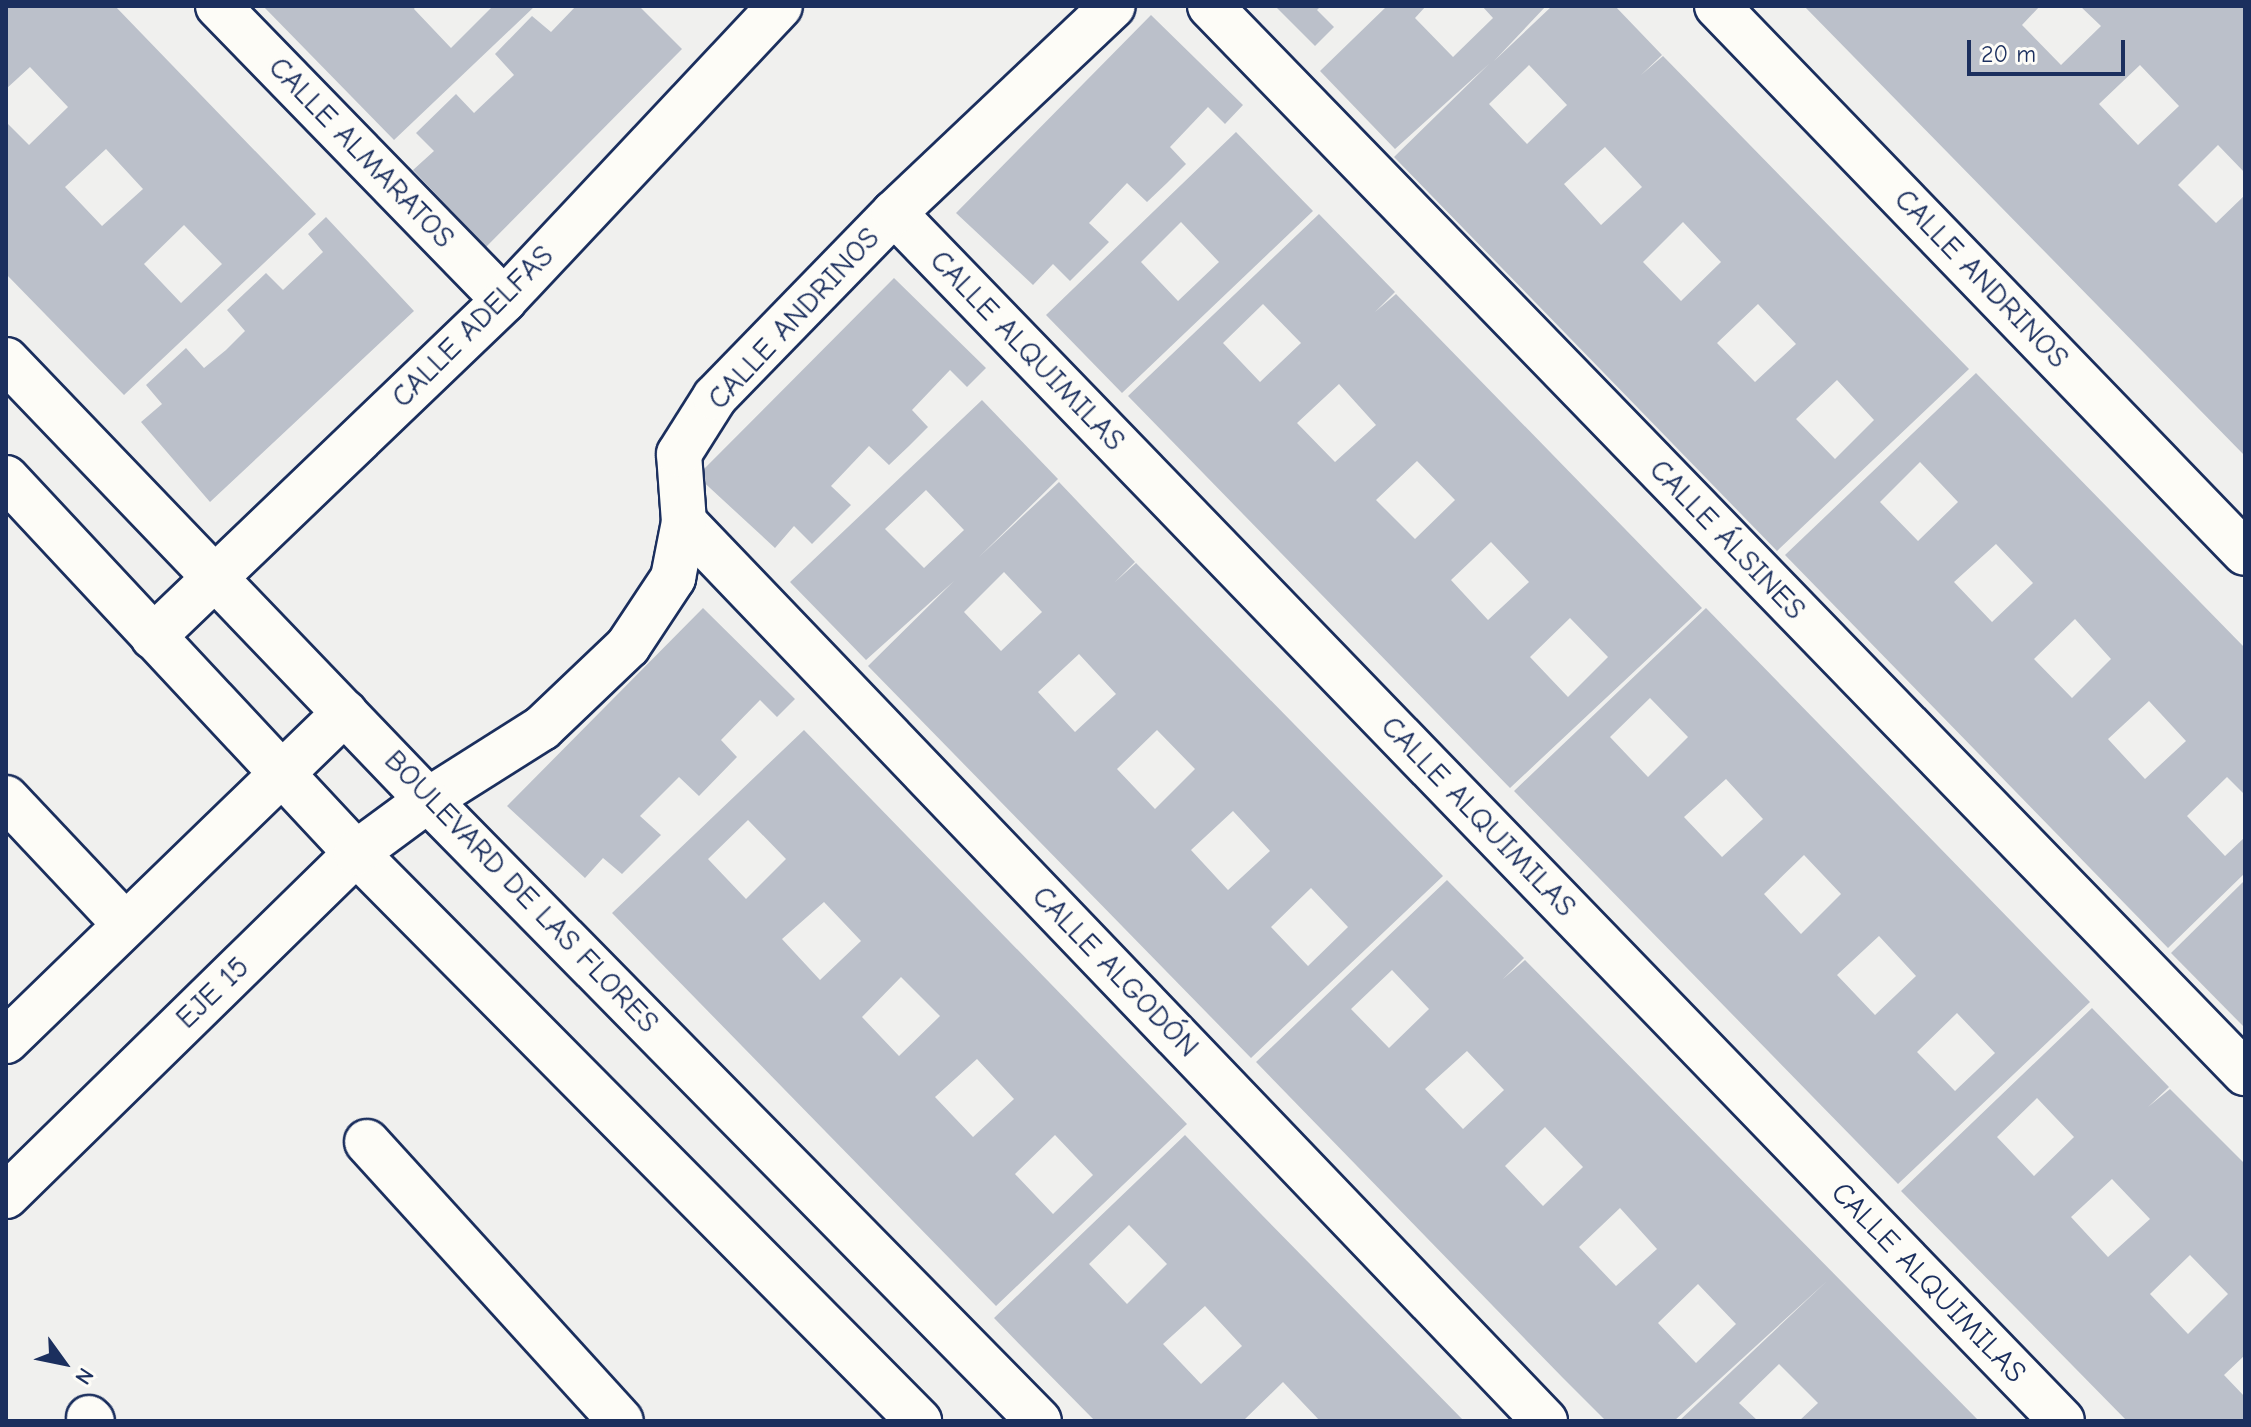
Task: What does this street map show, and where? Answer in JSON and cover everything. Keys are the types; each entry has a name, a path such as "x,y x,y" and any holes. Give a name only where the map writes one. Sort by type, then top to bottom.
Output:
{"street":[{"name":"CALLE ALMARATOS","path":"218,6 504,300"},
{"name":"CALLE ANDRINOS","path":"428,800 542,728 628,646 673,578 684,522 679,454 715,397 894,213 1113,6"},
{"name":"CALLE ÁLSINES","path":"1210,6 2245,1073"},
{"name":"CALLE ANDRINOS","path":"1717,6 2245,553"},
{"name":"CALLE ADELFAS","path":"153,637 504,300 762,12"},
{"name":"CALLE ALQUIMILAS","path":"894,213 2062,1421"},
{"name":"BOULEVARD DE LAS FLORES","path":"6,360 428,800 1039,1421"},
{"path":"6,478 356,853 919,1421"},
{"name":"CALLE ALGODÓN","path":"684,522 1545,1421"},
{"path":"6,1041 124,923 345,712"},
{"path":"6,798 124,923"},
{"name":"EJE 15","path":"6,1196 356,853 428,800"},
{"path":"367,1142 621,1421"}],"building":[{"path":"6,6 115,6 316,214 124,395 6,274 6,122 29,145 68,107 30,67 6,89","holes":["106,149 143,189 102,226 65,187","184,225 222,264 181,303 144,264"]},
{"path":"263,6 416,6 414,9 451,48 491,8 489,6 535,6 394,140"},
{"path":"576,6 639,6 682,49 486,247 413,170 434,151 416,133 456,94 474,113 514,75 495,54 532,16 551,32"},
{"path":"1275,6 1321,6 1317,10 1334,27 1315,46"},
{"path":"1387,6 1426,6 1415,18 1453,57 1493,18 1482,6 1546,6 1494,61 1552,6 1615,6 1662,55 1641,75 1663,56 1969,369 1777,551 1394,157 1489,64 1395,149 1320,71","holes":["1529,65 1567,105 1527,144 1489,104","1605,147 1642,187 1601,225 1564,184","1683,222 1721,262 1681,301 1643,262","1758,304 1796,344 1755,382 1717,343","1837,380 1874,420 1835,459 1796,419"]},
{"path":"1804,6 2040,6 2022,25 2061,65 2101,26 2080,6 2245,6 2245,173 2218,145 2178,185 2216,223 2245,195 2245,456","holes":["2140,65 2179,106 2138,145 2099,104"]},
{"path":"1151,15 1243,105 1225,124 1208,107 1170,147 1186,164 1147,202 1127,183 1089,223 1109,242 1070,281 1053,264 1033,285 956,213"},
{"path":"1236,132 1313,211 1122,393 1046,315","holes":["1181,222 1219,262 1178,301 1141,262"]},
{"path":"1319,214 1395,292 1375,312 1396,294 1702,608 1510,788 1128,396","holes":["1263,304 1301,343 1260,382 1223,343","1339,384 1376,425 1335,462 1297,423","1417,461 1455,500 1415,539 1376,500","1491,542 1529,582 1488,620 1451,580","1570,618 1608,657 1568,697 1530,657"]},
{"path":"326,217 414,311 210,502 141,422 162,404 146,385 186,348 204,368 226,350 245,331 227,310 266,273 283,290 323,252 308,234"},
{"path":"894,278 986,368 967,387 950,370 912,410 928,427 889,465 869,446 831,486 851,505 812,544 794,526 775,548 697,476"},
{"path":"1976,373 2245,648 2245,795 2227,777 2187,816 2225,856 2245,837 2245,873 2168,948 1785,555","holes":["1920,462 1958,502 1918,541 1880,502","1996,544 2033,583 1992,622 1954,582","2075,619 2111,659 2072,698 2034,659","2149,701 2186,741 2145,779 2108,739"]},
{"path":"982,400 1058,479 979,557 1059,482 1135,562 1115,582 1136,563 1443,876 1251,1058 868,666 954,581 866,660 790,582","holes":["926,490 964,530 924,568 885,529","1004,572 1042,612 1001,651 964,612","1079,654 1116,694 1075,732 1038,692","1157,730 1195,769 1155,809 1117,769","1233,811 1270,851 1228,890 1191,850","1311,888 1348,927 1308,966 1271,927"]},
{"path":"703,608 795,699 777,717 760,700 721,740 737,757 699,796 679,777 640,816 661,835 622,874 603,858 585,878 507,806"},
{"path":"1706,608 2090,1002 1898,1184 1514,791","holes":["1650,698 1688,737 1648,777 1610,737","1726,779 1763,819 1722,857 1684,817","1804,855 1841,894 1801,934 1764,894","1879,936 1916,976 1875,1015 1837,975","1957,1013 1995,1053 1955,1091 1917,1052"]},
{"path":"804,730 1187,1124 996,1306 612,913","holes":["748,820 786,859 746,899 708,859","824,902 861,941 820,980 782,939","901,977 940,1016 899,1056 862,1017","977,1059 1014,1099 973,1137 935,1097","1055,1135 1093,1175 1053,1214 1015,1174"]},
{"path":"1447,880 1524,958 1503,979 1525,960 1979,1421 1799,1421 1818,1403 1779,1364 1739,1403 1758,1421 1679,1421 1827,1281 1674,1421 1606,1421 1256,1062","holes":["1392,970 1429,1009 1389,1048 1351,1009","1467,1051 1504,1090 1463,1129 1425,1089","1545,1127 1583,1167 1543,1206 1505,1166","1620,1208 1657,1249 1616,1286 1579,1247","1698,1284 1736,1324 1696,1363 1658,1323"]},
{"path":"2245,880 2245,1028 2171,953"},
{"path":"2092,1008 2169,1087 2148,1107 2170,1089 2245,1164 2245,1355 2224,1375 2245,1397 2245,1421 2127,1421 1901,1191","holes":["2037,1098 2074,1137 2034,1176 1997,1137","2112,1179 2150,1219 2108,1257 2071,1217","2190,1255 2228,1294 2188,1334 2150,1294"]},
{"path":"1185,1135 1464,1421 1320,1421 1283,1382 1243,1421 1095,1421 994,1318","holes":["1129,1225 1167,1264 1127,1304 1089,1264","1205,1306 1242,1346 1201,1384 1163,1344"]}]}
